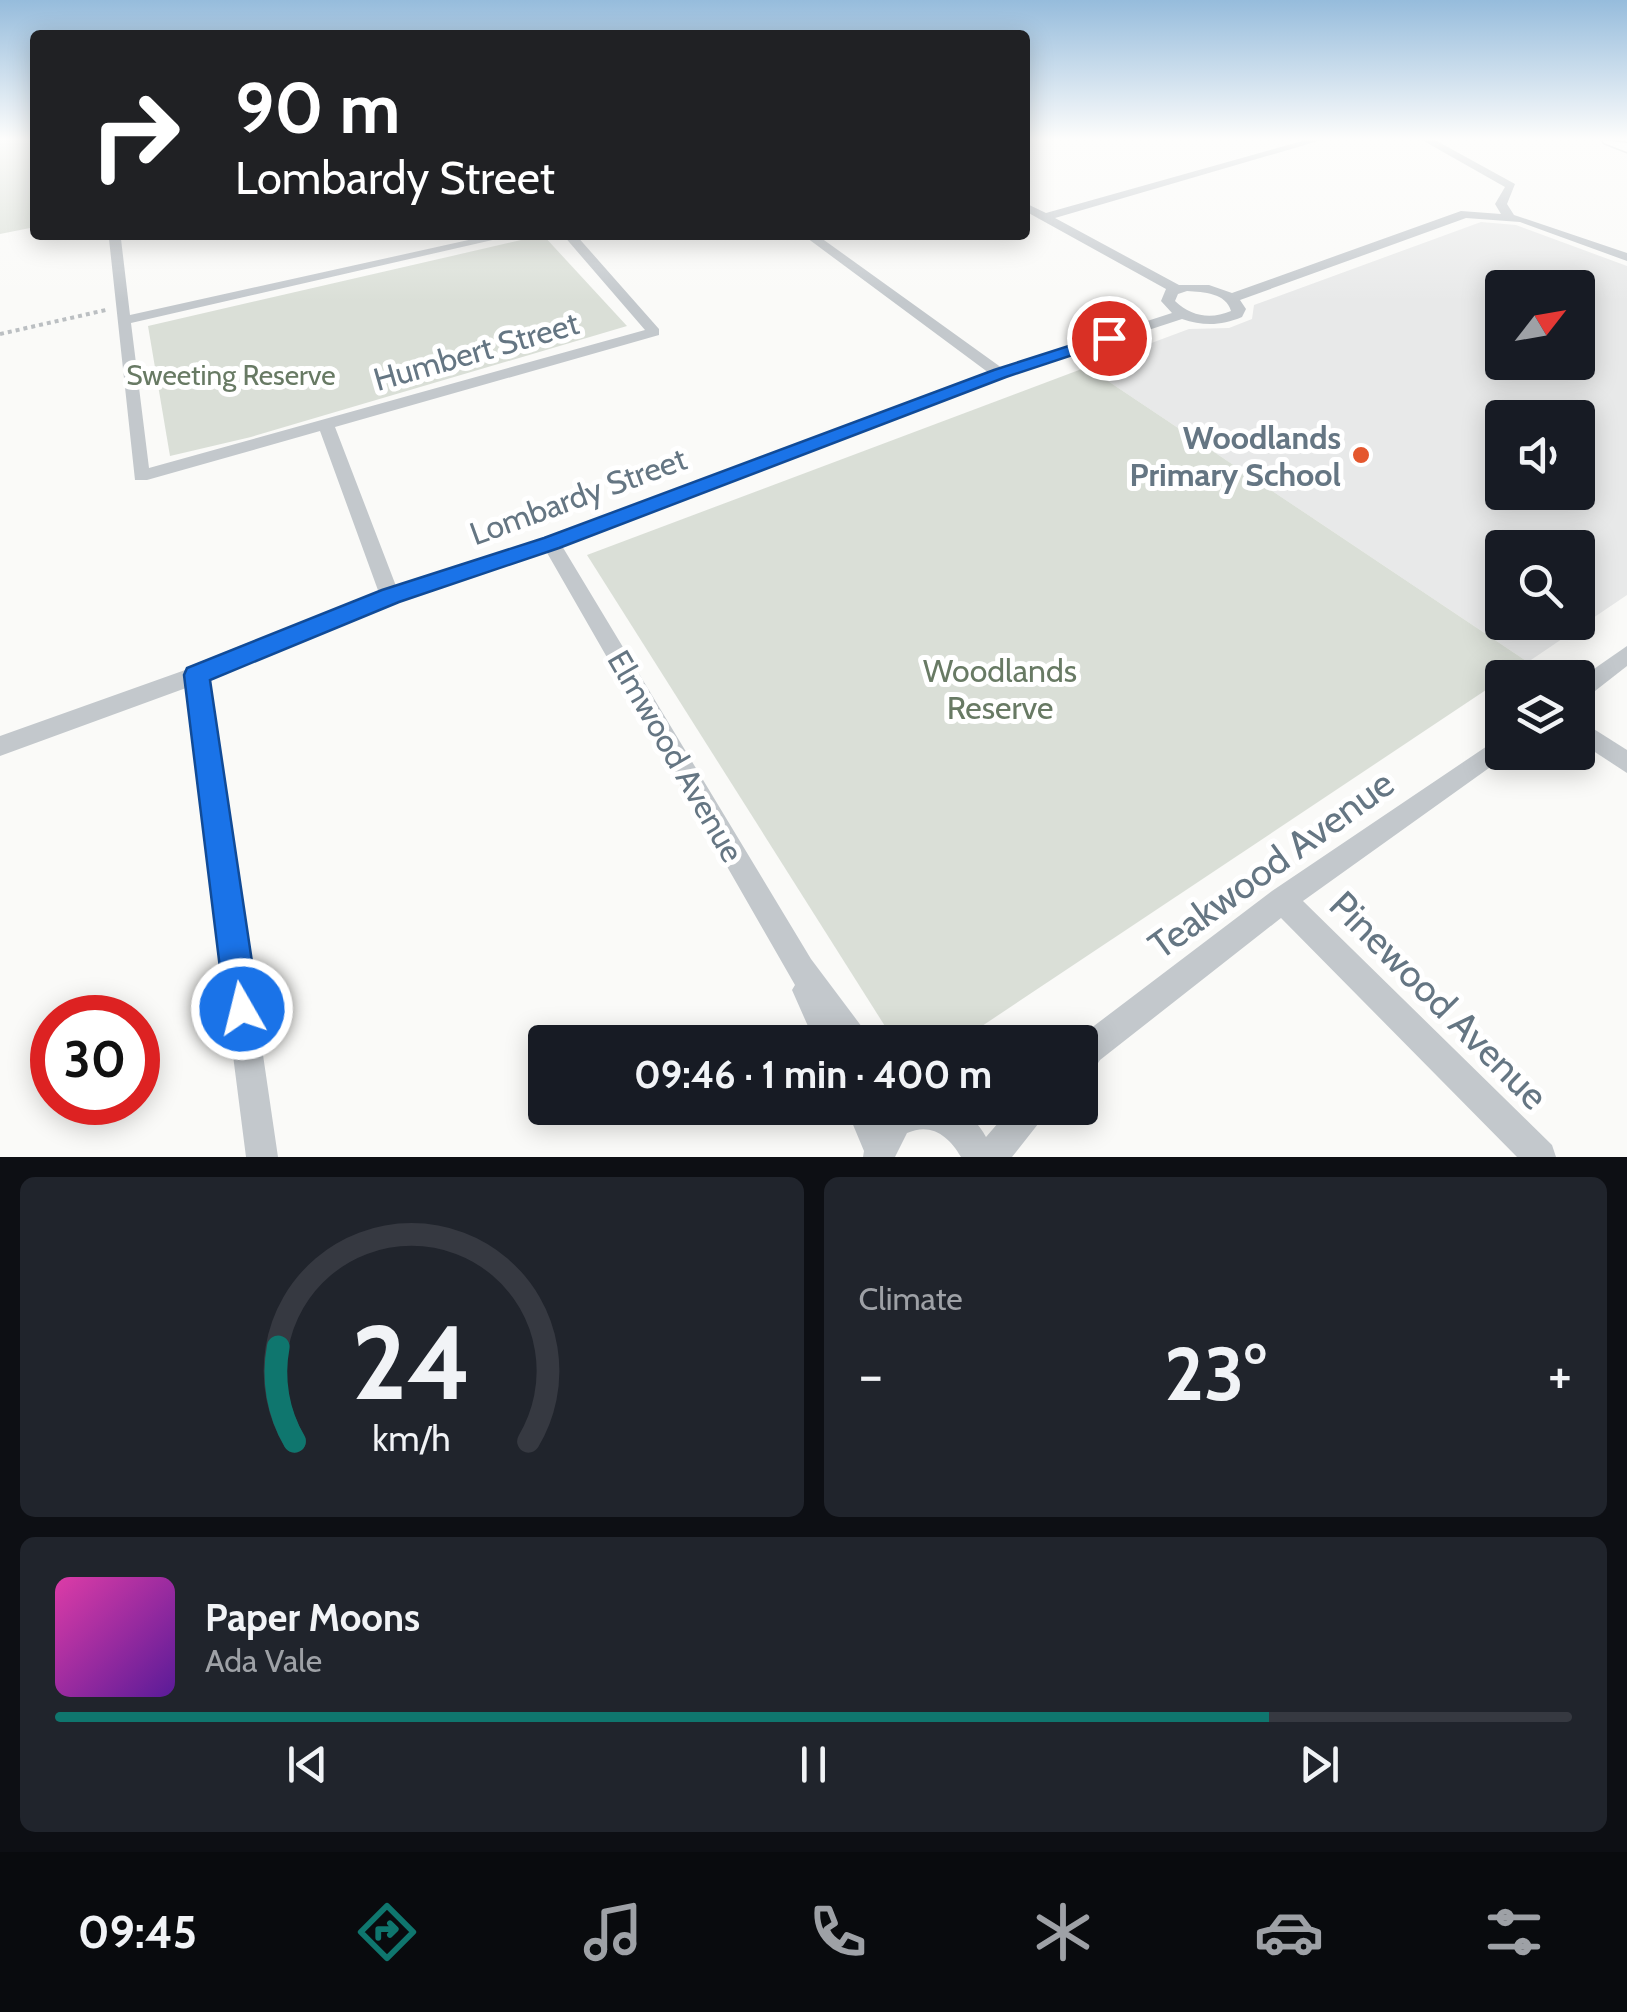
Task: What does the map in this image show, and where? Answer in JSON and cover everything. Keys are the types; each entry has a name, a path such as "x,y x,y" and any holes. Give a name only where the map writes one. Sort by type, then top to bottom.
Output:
{"street":[{"path":"1044,217 1126,194"},
{"path":"1510,194 1505,209 1627,256"},
{"path":"1030,209 1176,289 1206,288 1232,298"},
{"name":"Lombardy Street","path":"0,746 196,675 390,596 551,543 1000,374 1182,314 1210,321 1230,318 1239,309 1232,298 1465,214 1505,209"},
{"path":"114,240 124,313 483,240"},
{"name":"Humbert Street","path":"124,313 141,476 654,332 573,240"},
{"path":"816,240 1000,374"},
{"path":"1176,289 1168,296 1168,302 1182,314"},
{"path":"326,424 390,596"},
{"name":"Elmwood Avenue","path":"551,543 801,969 842,1025"},
{"path":"1595,679 1627,654"},
{"path":"196,675 262,1157"},
{"path":"1595,741 1627,763"},
{"name":"Teakwood Avenue","path":"1098,1043 1282,900 1485,758"},
{"name":"Pinewood Avenue","path":"1282,900 1540,1157"},
{"name":"Elmwood Avenue","path":"801,969 821,1025"},
{"path":"868,1125 879,1153"},
{"path":"879,1153 893,1125"},
{"path":"957,1125 979,1157"},
{"path":"991,1157 1018,1125"}],"path":[{"path":"0,334 124,313"}],"shaded area":[{"name":"Woodlands Primary School","path":"1481,222 1516,225 1627,266 1627,595 1595,617 1595,530 1485,530 1485,633 1087,367 1189,329 1229,328 1252,319 1254,305"},
{"name":"Woodlands Primary School","path":"1495,640 1561,640 1531,660"}],"green space":[{"path":"0,194 30,194 30,228 0,234"},
{"name":"Sweeting Reserve","path":"521,240 548,240 627,326 251,437 170,456 148,326"},
{"name":"Woodlands Reserve","path":"1087,367 1485,633 1485,640 1495,640 1525,660 1485,660 1485,691 984,1025 884,1025 587,555"}],"place":[{"name":"Woodlands Primary School","path":"1361,455"}],"route":[{"path":"242,1009 196,675 390,596 551,543 1000,374 1109,338"}]}
